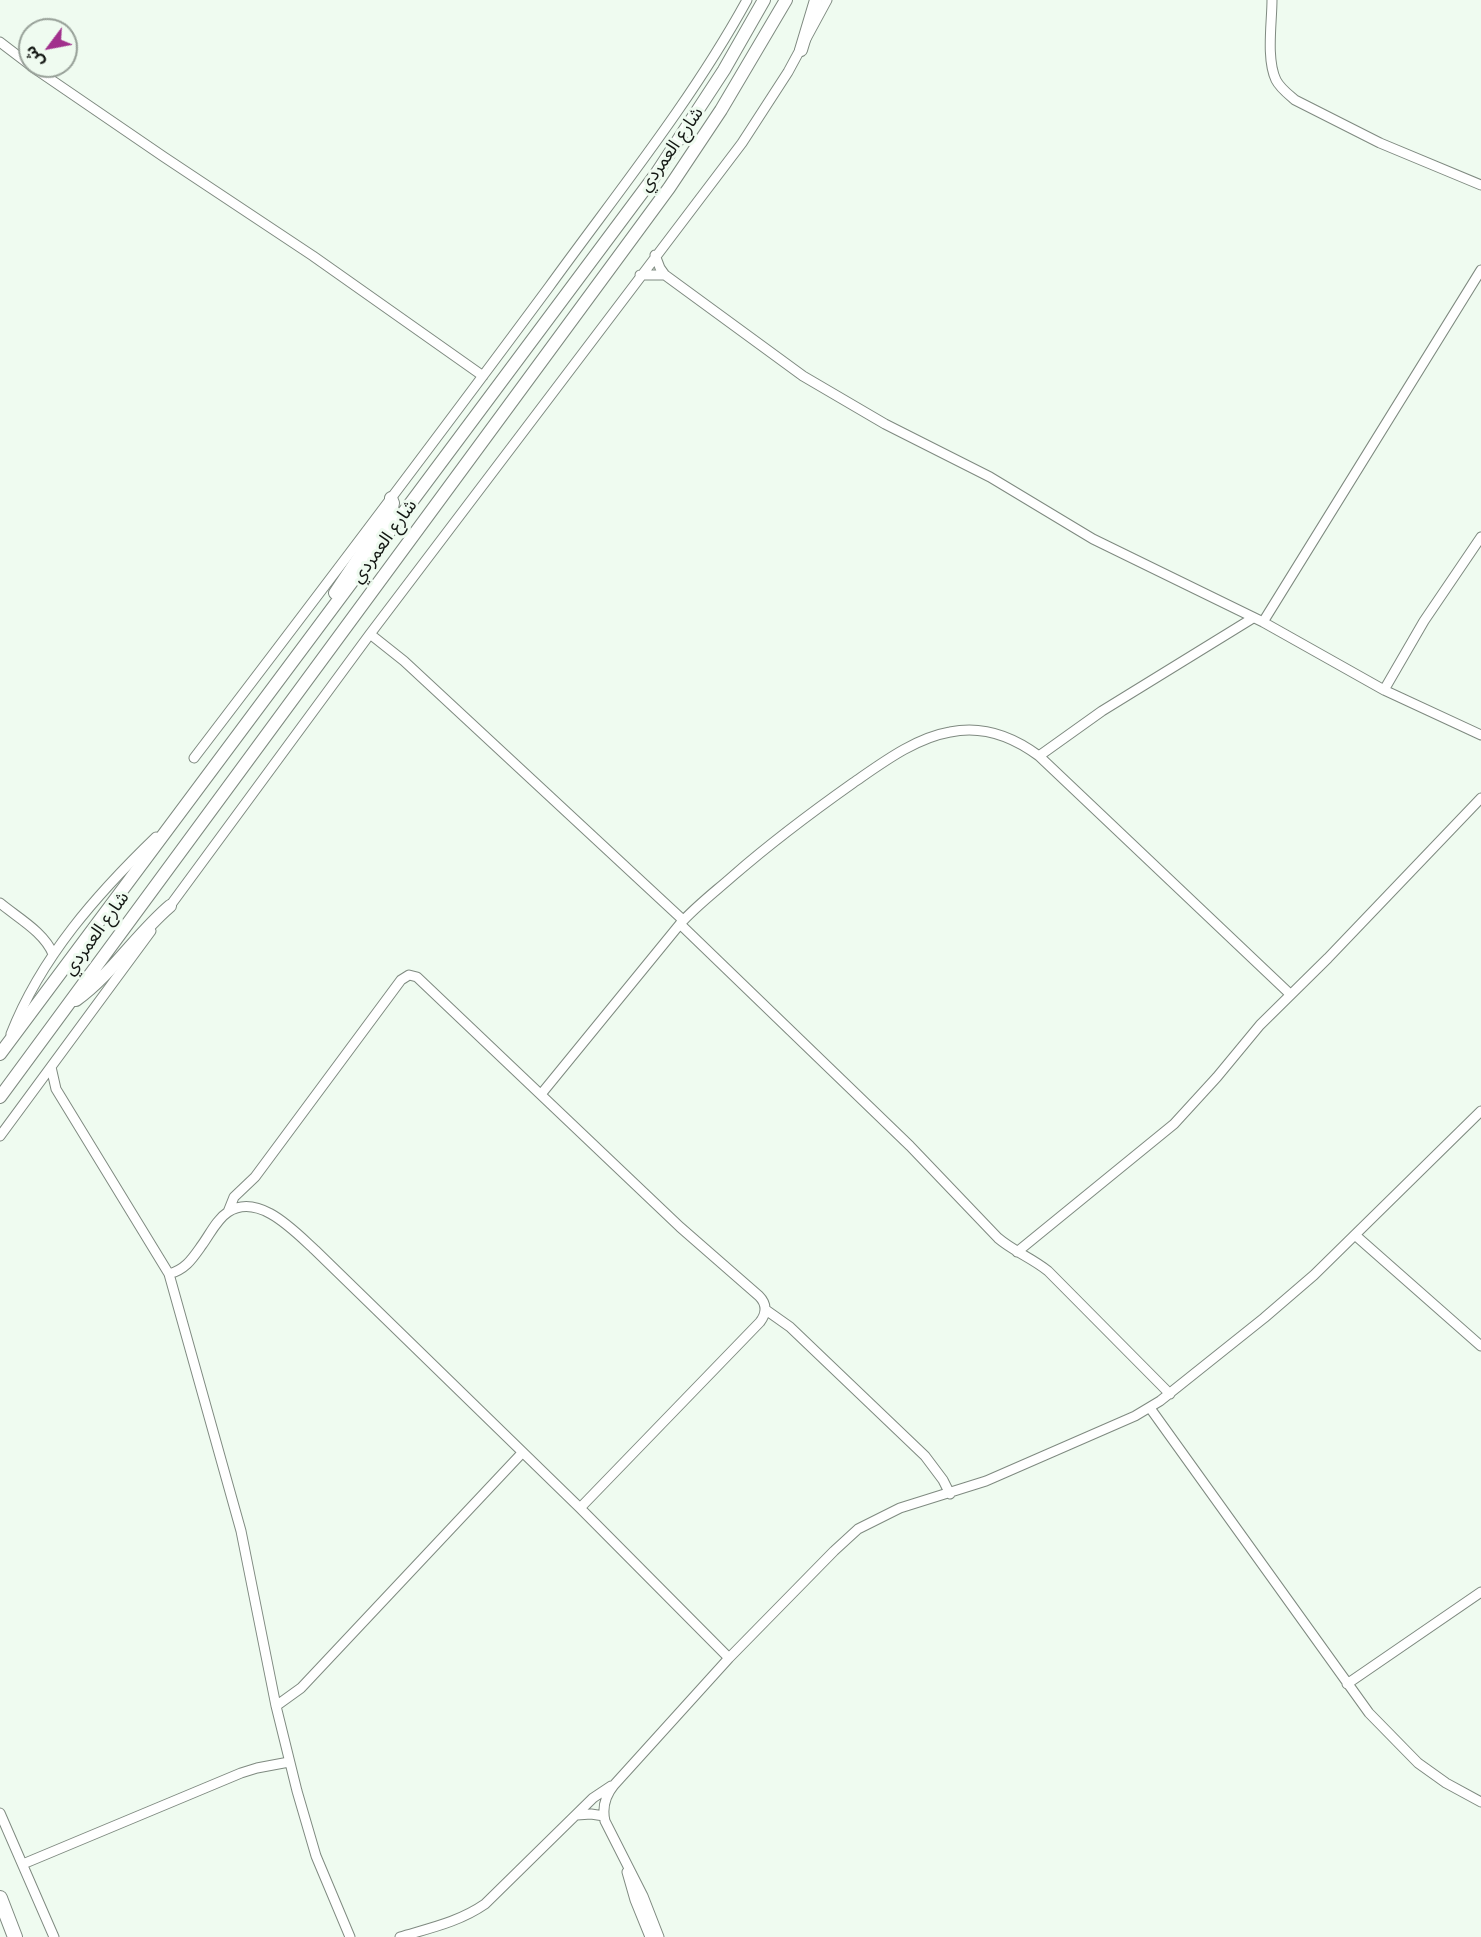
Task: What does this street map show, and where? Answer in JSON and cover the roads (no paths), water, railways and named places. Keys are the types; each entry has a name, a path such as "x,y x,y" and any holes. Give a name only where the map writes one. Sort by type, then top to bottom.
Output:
{"highway":[{"path":"0,1898 15,1937"}],"main road":[{"name":"شارع العمردي","path":"3,1050 656,174 724,70 764,0"},
{"name":"شارع العمردي","path":"0,1097 675,179 732,93 786,0"},
{"path":"801,50 816,0"},
{"path":"319,627 336,591 392,508 391,498"},
{"path":"67,1005 87,992 104,976 153,921 170,906"}],"street":[{"path":"194,758 483,376 667,126 703,73 747,0"},
{"path":"0,1136 370,634 742,142 801,50 827,0"},
{"path":"1272,0 1272,66 1276,80 1290,96 1380,143 1481,185"},
{"path":"0,42 18,56"},
{"path":"49,78 313,256 483,376"},
{"path":"655,255 664,275 803,376 831,393 885,424 990,477 1094,539 1263,622 1384,690 1481,735"},
{"path":"1263,622 1481,270"},
{"path":"640,275 664,275"},
{"path":"1384,690 1430,613 1481,537"},
{"path":"1039,756 1087,720 1252,618"},
{"path":"370,634 404,661 682,922 903,1139 998,1238 1017,1252 1029,1257 1056,1279 1170,1394"},
{"path":"542,1094 682,922 759,853 822,805 886,761 930,737 949,732 987,731 1006,736 1023,744 1039,756 1290,994"},
{"path":"1017,1252 1174,1124 1260,1025 1328,958 1481,798"},
{"path":"3,1050 29,994 53,954 98,896 142,850 176,819"},
{"path":"0,903 45,939 53,954"},
{"path":"169,1274 181,1270 188,1264 228,1212 234,1197 255,1177 404,977 413,975 417,977 680,1227 762,1299 765,1310 760,1322 580,1508"},
{"path":"51,1067 56,1089 169,1274 239,1523 289,1762 316,1856 350,1937"},
{"path":"35,1088 43,1086 56,1089"},
{"path":"659,1937 643,1896 604,1816 606,1796 729,1658 834,1551 858,1529 900,1508 950,1494 995,1477 1150,1408 1289,1297 1481,1111"},
{"path":"228,1212 239,1208 260,1209 297,1234 580,1508 729,1658"},
{"path":"1355,1235 1481,1346"},
{"path":"765,1310 790,1327 925,1456 939,1474 950,1494"},
{"path":"1150,1408 1347,1684 1392,1738 1418,1763 1446,1783 1481,1802"},
{"path":"276,1706 301,1688 522,1453"},
{"path":"1347,1684 1481,1592"},
{"path":"23,1864 241,1773 289,1762"},
{"path":"400,1937 452,1922 475,1912 594,1798 614,1785"},
{"path":"0,1813 54,1937"},
{"path":"577,1815 604,1816"},
{"path":"624,1861 635,1900 650,1937"}]}
